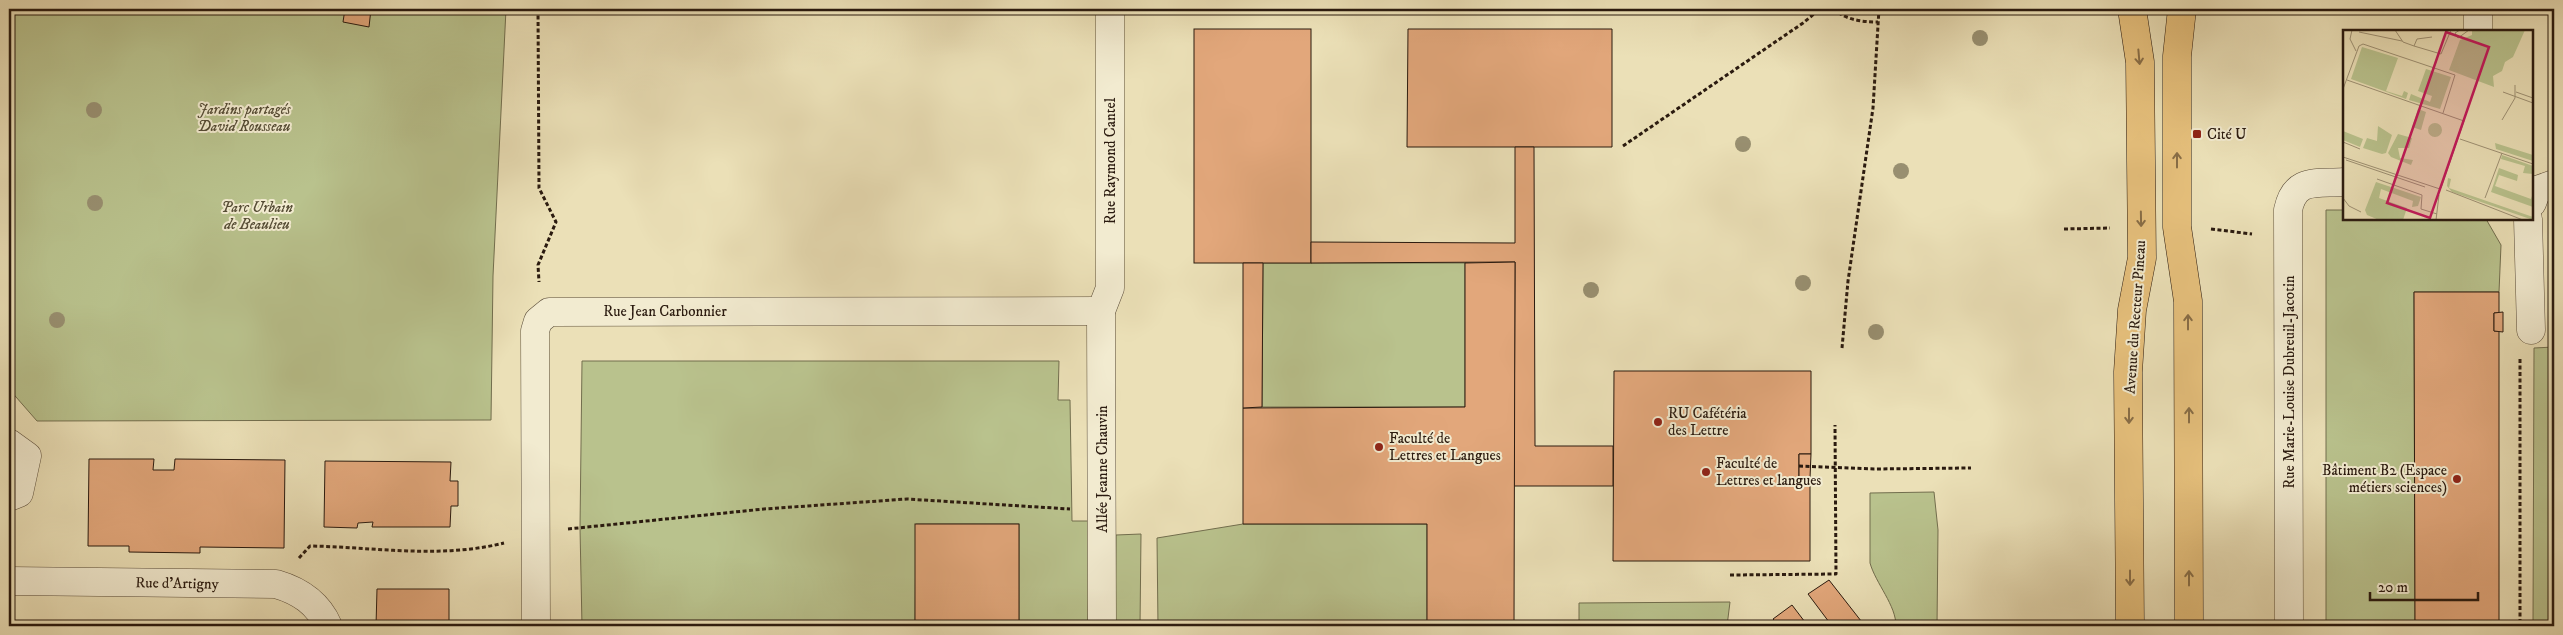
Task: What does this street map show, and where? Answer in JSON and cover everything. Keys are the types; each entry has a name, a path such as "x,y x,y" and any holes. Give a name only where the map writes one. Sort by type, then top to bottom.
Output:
{"main road":[{"name":"Avenue du Recteur Pineau","path":"2130,626 2128,372 2132,310 2142,258 2140,62 2132,9"},
{"path":"2182,9 2176,56 2177,227 2188,301 2189,626"}],"street":[{"name":"Rue Raymond Cantel","path":"1101,311 1110,288 1110,9"},
{"path":"2478,9 2478,30"},
{"name":"Rue Marie-Louise Dubreuil-Jacotin","path":"2290,626 2288,210 2291,197 2296,189 2306,185 2343,182"},
{"path":"2533,201 2537,190 2554,184"},
{"path":"2528,220 2531,330"},
{"name":"Rue Jean Carbonnier","path":"541,318 549,312 564,311 1101,311"},
{"name":"Allée Jeanne Chauvin","path":"1101,311 1102,626"},
{"path":"536,626 535,331 541,318"},
{"path":"9,443 27,456 19,493 9,497"},
{"name":"Rue d'Artigny","path":"9,581 276,584 290,588 314,604 328,626"}],"path":[{"path":"538,9 539,188 556,222 538,265 541,318"},
{"path":"1623,146 1803,23 1820,9"},
{"path":"1833,9 1848,19 1861,22 1878,22"},
{"path":"1842,348 1848,281 1873,108 1878,9"},
{"path":"2520,626 2520,347 2531,330"},
{"path":"1730,575 1836,574 1835,425"},
{"path":"1800,466 1874,469 1971,468"},
{"path":"276,584 310,546 356,547 424,553 484,548 536,534 754,510 907,499 1072,509 1103,506"}],"green space":[{"name":"Parc Urbain de Beaulieu","path":"9,9 506,9 493,276 491,420 37,421 9,389"},
{"path":"2326,210 2343,210 2343,220 2487,220 2501,245 2499,292 2414,292 2415,626 2326,626"},
{"path":"1263,263 1465,263 1465,407 1262,407"},
{"path":"2554,347 2554,626 2533,626 2534,348"},
{"path":"582,361 1059,361 1058,400 1070,400 1072,521 1090,521 1088,626 1019,626 1019,524 916,524 915,626 582,626 580,528"},
{"path":"1934,492 1938,530 1937,626 1896,626 1893,610 1870,563 1870,493"},
{"path":"1243,524 1427,524 1427,626 1158,626 1157,538"},
{"path":"1141,534 1140,626 1115,626 1116,535"},
{"path":"1730,602 1727,626 1579,626 1579,603"}],"building":[{"path":"345,9 371,9 369,27 343,22"},
{"path":"1194,29 1311,29 1311,263 1194,263"},
{"path":"1408,29 1612,29 1612,147 1407,147"},
{"name":"Faculté de Lettres et langues","path":"1515,147 1534,147 1535,446 1613,446 1613,486 1514,486 1515,262 1311,263 1311,242 1515,243"},
{"name":"Faculté de Lettres et Langues","path":"1515,262 1514,626 1427,626 1427,524 1243,524 1243,408 1465,407 1465,263"},
{"path":"1243,263 1263,263 1262,407 1243,408"},
{"name":"Bâtiment B2 (Espace métiers sciences)","path":"2414,292 2499,292 2499,313 2494,313 2494,331 2499,331 2499,626 2415,626"},
{"path":"2503,312 2503,332 2494,331 2494,313"},
{"name":"Faculté de Lettres et langues","path":"1614,371 1811,371 1811,454 1799,454 1799,478 1810,478 1810,561 1613,561"},
{"path":"1799,454 1811,454 1810,478 1799,478"},
{"path":"89,459 154,459 153,470 174,470 175,459 285,460 284,548 200,547 200,553 129,552 129,546 88,546"},
{"path":"325,461 451,462 450,481 458,481 458,506 451,506 450,527 372,527 373,522 358,523 357,528 324,527"},
{"path":"915,524 1019,524 1019,626 915,626"},
{"path":"1829,580 1865,626 1832,626 1808,594"},
{"path":"377,589 449,589 449,626 376,626"},
{"path":"1792,605 1808,626 1779,626 1773,619"}],"place":[{"name":"Cité U","path":"2197,134"},
{"name":"RU Cafétéria des Lettre","path":"1658,422"},
{"name":"Faculté de Lettres et Langues","path":"1379,447"},
{"name":"Faculté de Lettres et langues","path":"1706,472"},
{"name":"Bâtiment B2 (Espace métiers sciences)","path":"2457,479"}],"park label":[{"name":"Jardins partagés David Rousseau","path":"244,118"}]}
